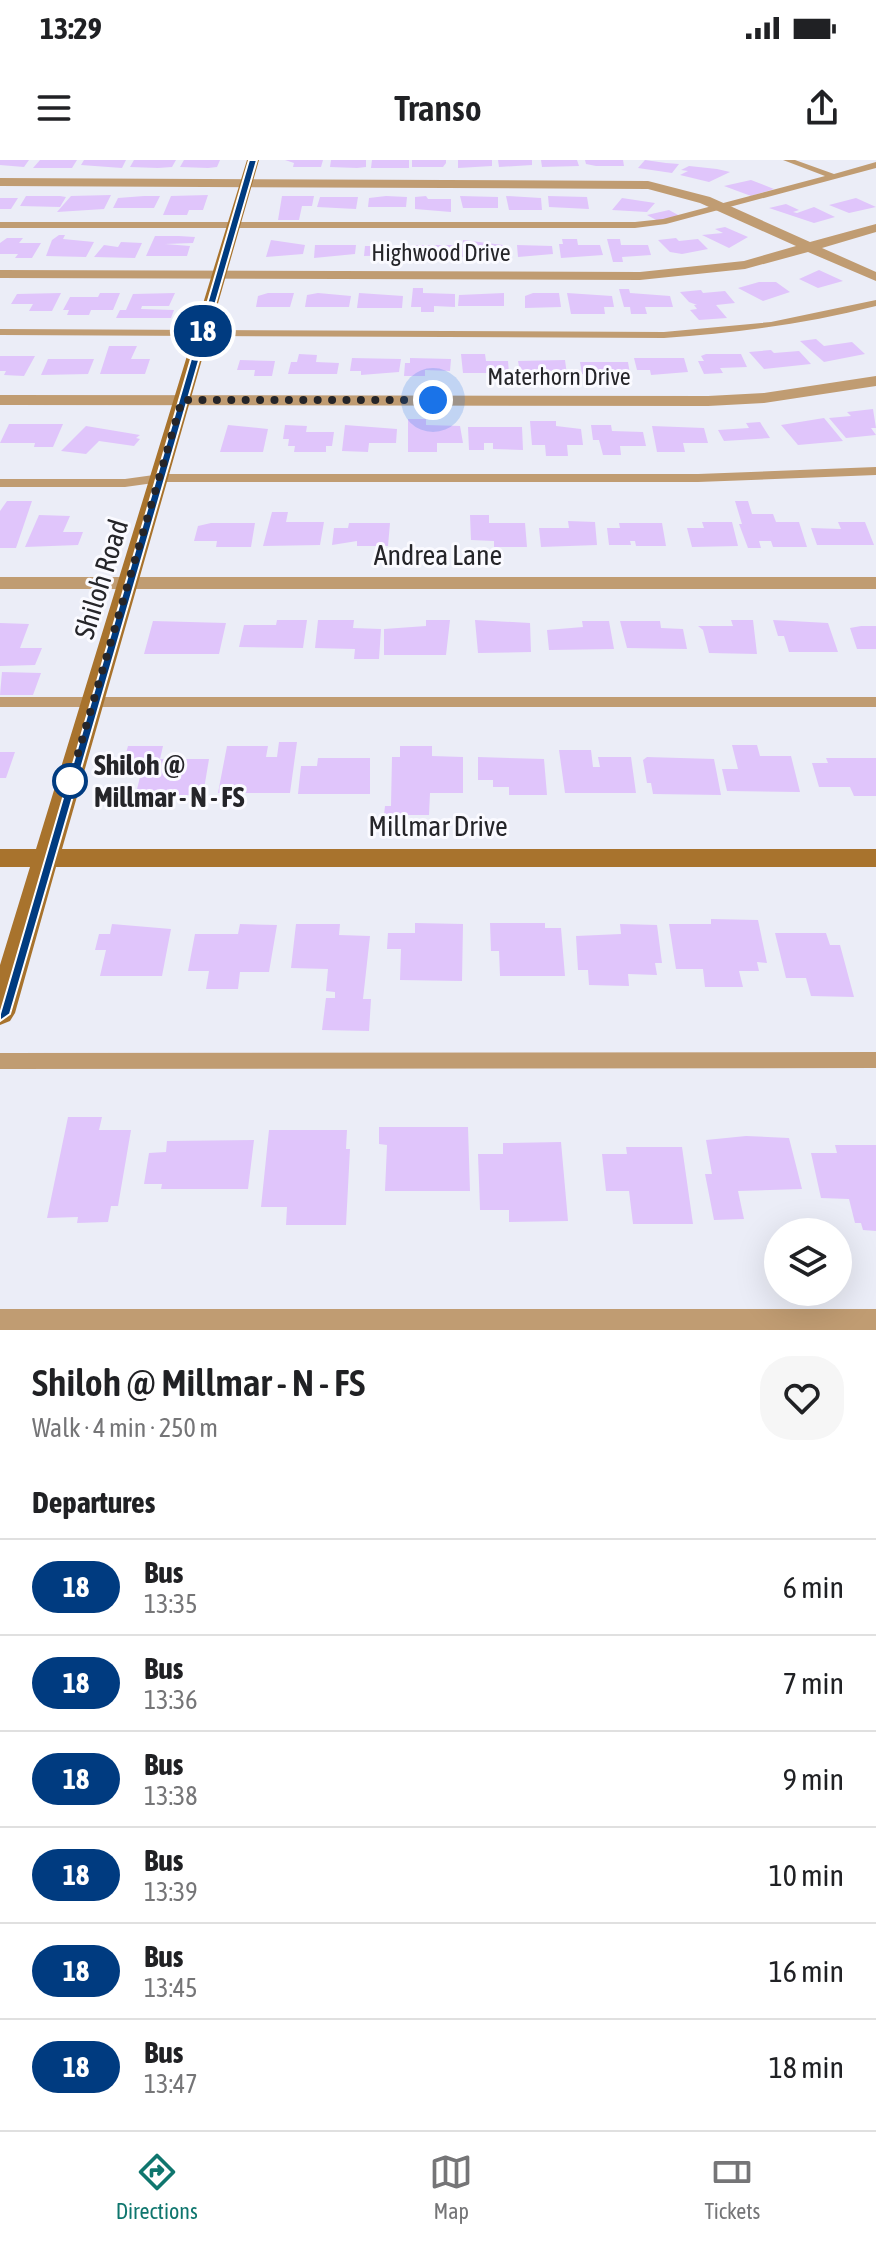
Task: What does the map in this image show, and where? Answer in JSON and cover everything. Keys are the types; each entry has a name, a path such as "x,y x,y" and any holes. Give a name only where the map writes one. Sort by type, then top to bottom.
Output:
{"street":[{"name":"Shiloh Road","path":"0,1013 253,160"},
{"path":"0,182 600,182 673,190 876,277"},
{"name":"Highwood Drive","path":"0,274 640,276 745,265 876,228"},
{"name":"Materhorn Drive","path":"0,400 708,401 764,398 876,381"},
{"name":"Andrea Lane","path":"0,583 876,583"},
{"name":"Millmar Drive","path":"0,858 876,858"},
{"path":"0,1326 876,1326"}],"lane":[{"path":"787,160 835,177"},
{"path":"0,225 635,225 721,208 876,165"},
{"path":"0,332 588,336 705,333 776,324 876,303"},
{"path":"0,483 125,483 161,478 682,478 876,471"},
{"path":"0,702 876,702"},
{"path":"0,1061 876,1060"}],"building":[{"path":"0,160 29,160 24,167 0,165"},
{"path":"40,160 77,160 72,168 33,168"},
{"path":"84,160 126,160 122,168 81,165"},
{"path":"134,160 176,160 172,167 130,167"},
{"path":"184,160 220,160 217,167 180,167"},
{"path":"285,160 323,160 321,167 293,167 294,163"},
{"path":"331,160 366,160 366,167 330,167"},
{"path":"372,160 409,160 409,168 371,168"},
{"path":"412,160 446,160 446,163 443,167 412,167"},
{"path":"458,160 492,160 492,166 458,168"},
{"path":"498,160 532,160 532,165 499,167"},
{"path":"541,160 577,160 579,166 542,167"},
{"path":"585,160 623,160 624,166 596,166 586,164"},
{"path":"645,160 679,164 672,173 638,168"},
{"path":"689,166 730,172 709,182 680,175 688,171 681,170"},
{"path":"751,180 774,189 751,196 724,186"},
{"path":"111,195 104,209 57,212 71,196"},
{"path":"208,195 203,210 189,210 187,215 163,215 171,196"},
{"path":"26,196 66,197 60,207 20,206"},
{"path":"160,196 154,208 113,208 118,198"},
{"path":"282,196 314,196 312,206 302,206 299,220 278,220"},
{"path":"426,196 428,199 451,199 451,212 415,209 415,197"},
{"path":"460,196 498,197 498,208 463,208"},
{"path":"506,196 541,198 542,210 509,210"},
{"path":"548,196 587,197 589,209 549,207"},
{"path":"320,197 358,197 356,209 317,207"},
{"path":"407,197 406,207 368,207 369,198"},
{"path":"0,198 18,198 11,209 0,209"},
{"path":"622,198 655,203 647,212 612,210"},
{"path":"856,198 876,207 849,213 829,205"},
{"path":"786,204 799,210 793,212 814,207 835,217 814,223 769,208"},
{"path":"669,210 680,216 658,221 647,215"},
{"path":"725,227 748,237 729,248 702,235 723,233 715,229"},
{"path":"65,235 63,239 94,242 86,257 46,256 52,240"},
{"path":"155,236 195,237 193,243 165,244 190,246 187,256 146,256"},
{"path":"7,238 23,238 19,243 41,243 32,258 15,258 18,254 0,254 0,243"},
{"path":"676,238 679,241 698,239 708,249 682,254 670,252 658,240"},
{"path":"562,239 577,239 578,245 600,245 603,255 561,258 559,244 563,244"},
{"path":"607,239 620,239 621,245 648,245 651,255 622,257 623,262 613,262"},
{"path":"271,240 305,245 303,254 266,257"},
{"path":"463,240 503,245 503,255 462,257"},
{"path":"121,242 142,243 135,258 94,257 104,245 118,247"},
{"path":"315,245 356,245 355,254 314,258"},
{"path":"413,245 455,245 455,256 421,258 421,254 413,254"},
{"path":"517,245 552,246 553,254 518,257"},
{"path":"365,246 406,246 405,255 364,256"},
{"path":"819,270 843,281 818,288 799,279"},
{"path":"759,282 776,282 790,292 763,301 738,288"},
{"path":"413,288 423,288 423,293 455,294 455,307 434,306 434,312 421,312 421,307 411,307"},
{"path":"619,289 629,289 630,293 670,296 673,307 645,307 647,314 631,314 630,307 624,307"},
{"path":"701,290 703,293 725,291 735,303 716,305 727,318 699,320 690,310 697,309 694,305 697,305 689,302 680,292"},
{"path":"61,293 52,311 29,311 33,304 11,304 17,294"},
{"path":"100,293 120,293 113,310 67,315 69,310 63,310 70,297 98,297"},
{"path":"175,293 169,306 142,306 141,309 174,310 171,318 116,318 120,310 126,310 133,294"},
{"path":"294,293 290,307 256,307 258,296"},
{"path":"359,293 403,296 402,308 357,308"},
{"path":"504,293 504,306 458,306 459,295"},
{"path":"559,293 561,307 525,308 525,296"},
{"path":"567,293 612,296 614,307 604,307 605,314 571,314"},
{"path":"307,295 351,296 349,307 305,307"},
{"path":"816,339 824,346 852,342 865,354 824,362 800,341"},
{"path":"109,346 137,346 131,359 150,359 145,374 100,374"},
{"path":"771,350 774,353 799,351 811,364 764,369 749,352"},
{"path":"299,354 317,355 316,362 339,363 337,374 288,374 291,362 297,362"},
{"path":"461,354 485,354 486,361 508,361 509,373 463,373"},
{"path":"741,354 747,367 720,368 723,373 704,374 698,361 704,361 701,356"},
{"path":"0,356 35,356 24,376 4,375 6,371 0,371"},
{"path":"352,358 401,359 399,372 361,375 361,371 350,371"},
{"path":"410,358 451,359 450,371 425,370 425,376 404,376 405,363 410,363"},
{"path":"634,358 684,358 688,372 651,375 650,370 637,370"},
{"path":"48,359 94,359 88,374 41,375"},
{"path":"240,360 275,361 272,376 254,376 255,370 237,370"},
{"path":"565,360 567,375 520,372 518,361"},
{"path":"580,362 628,362 630,374 582,374"},
{"path":"873,409 876,428 871,428 876,435 846,438 829,418 851,416 847,412"},
{"path":"824,418 843,441 798,445 781,425"},
{"path":"408,419 426,419 426,425 460,426 463,443 437,443 437,452 408,452"},
{"path":"530,421 556,421 556,426 581,429 583,445 567,445 568,456 546,456 545,445 532,445"},
{"path":"760,422 770,438 724,441 718,430 749,428 746,423"},
{"path":"9,424 63,424 53,447 34,447 35,443 0,443"},
{"path":"228,425 268,429 263,452 220,452"},
{"path":"285,425 307,426 306,432 334,432 332,446 326,446 326,452 294,452 295,446 288,446 289,439 283,439"},
{"path":"345,425 397,429 396,443 369,443 368,452 342,451"},
{"path":"591,425 611,425 612,431 643,432 646,446 620,446 621,455 603,455 599,440 593,440"},
{"path":"86,426 140,435 136,438 140,439 134,446 99,441 86,454 61,451"},
{"path":"652,426 704,428 708,443 683,443 685,452 657,452"},
{"path":"468,427 522,427 523,450 493,449 493,443 484,443 484,450 469,450"},
{"path":"7,501 32,501 16,548 0,548 0,511"},
{"path":"735,501 748,501 752,514 773,514 776,522 799,522 807,547 773,547 771,541 759,541 761,548 748,548"},
{"path":"272,512 288,512 286,522 324,522 320,545 263,546"},
{"path":"39,515 70,516 63,532 83,532 78,545 25,547"},
{"path":"470,515 489,515 489,523 525,523 527,547 494,547 494,541 471,540"},
{"path":"568,521 595,522 597,545 541,547 539,528 569,528"},
{"path":"702,522 732,522 738,546 692,547 687,528 704,528"},
{"path":"838,522 865,522 874,545 817,545 811,528 841,529"},
{"path":"255,523 251,547 216,547 217,541 194,541 198,526"},
{"path":"349,523 390,523 388,546 357,546 357,541 332,545 334,528 348,528"},
{"path":"619,523 662,523 666,546 636,546 635,541 630,541 631,545 609,545 607,528 620,528"},
{"path":"277,620 307,620 303,648 239,647 244,625 276,625"},
{"path":"318,620 354,620 353,628 381,629 379,659 354,659 355,649 315,648"},
{"path":"426,620 450,620 446,655 384,655 384,629 426,626"},
{"path":"475,620 530,623 531,652 478,653"},
{"path":"731,620 753,620 757,654 709,653 703,630 698,626 733,626"},
{"path":"773,620 828,623 838,652 789,652 784,636 778,636"},
{"path":"153,621 226,623 219,654 144,654"},
{"path":"582,621 609,621 614,649 549,650 547,630 583,627"},
{"path":"620,621 660,621 661,628 683,629 687,649 627,648"},
{"path":"0,623 29,624 20,648 42,648 35,665 0,666"},
{"path":"876,626 876,649 857,649 850,628"},
{"path":"2,672 41,673 33,695 0,695"},
{"path":"279,742 297,742 290,793 218,793 227,746 268,746 266,757 277,757"},
{"path":"732,745 757,745 760,756 791,756 800,792 727,791 722,769 738,769"},
{"path":"128,746 163,746 160,759 209,759 203,795 166,795 165,798 134,802 144,760 124,760"},
{"path":"400,746 432,746 432,756 463,757 463,793 430,793 429,815 384,815 385,806 391,806 392,757 400,757"},
{"path":"559,750 591,750 593,767 600,767 598,757 631,757 636,793 565,793"},
{"path":"0,752 15,752 6,778 0,778"},
{"path":"478,757 544,759 547,795 509,795 509,787 493,787 493,780 478,780"},
{"path":"647,757 714,759 721,795 653,794 651,783 647,783 643,760"},
{"path":"318,758 370,758 370,794 298,794 301,766 317,766"},
{"path":"826,758 876,758 876,796 854,796 850,787 819,787 812,763 828,763"},
{"path":"711,919 758,920 767,963 757,962 759,971 739,971 743,987 705,987 703,969 676,969 669,924 711,924"},
{"path":"415,923 463,924 462,981 400,980 401,949 387,949 388,933 415,933"},
{"path":"490,923 545,923 545,928 561,928 565,976 500,976 499,951 491,951"},
{"path":"112,924 171,929 162,976 100,976 106,950 95,950 99,934 110,934"},
{"path":"240,924 277,925 269,972 240,972 238,989 206,989 209,971 188,971 195,934 238,934"},
{"path":"296,924 340,924 339,935 370,936 363,999 371,999 369,1031 322,1030 326,998 335,998 335,992 326,991 328,969 291,968"},
{"path":"620,924 657,925 662,963 655,963 657,975 628,974 629,986 589,985 588,970 578,970 576,936 621,934"},
{"path":"775,933 826,933 830,945 840,945 854,997 811,996 806,978 786,978"},
{"path":"68,1117 102,1117 99,1130 131,1130 118,1206 111,1206 108,1222 77,1223 78,1217 47,1218"},
{"path":"379,1127 468,1127 470,1191 385,1191 387,1145 379,1144"},
{"path":"269,1130 347,1130 346,1149 350,1149 346,1225 286,1225 287,1207 261,1207"},
{"path":"746,1136 789,1138 802,1189 738,1191 744,1219 714,1220 705,1174 712,1174 706,1140"},
{"path":"254,1140 248,1189 161,1189 162,1184 144,1184 149,1153 166,1152 167,1141"},
{"path":"561,1142 568,1221 509,1222 509,1210 480,1210 478,1154 503,1154 503,1143"},
{"path":"835,1145 876,1145 876,1231 863,1230 861,1223 855,1223 849,1199 821,1198 811,1153 837,1153"},
{"path":"626,1147 682,1147 693,1224 633,1224 629,1191 606,1191 602,1154 627,1154"}],"bus line":[{"name":"18","path":"0,1014 138,557 253,160"}],"place":[{"name":"Shiloh @ Millmar - N - FS","path":"70,781"}],"route":[{"path":"70,781 182,400 433,400"}]}
